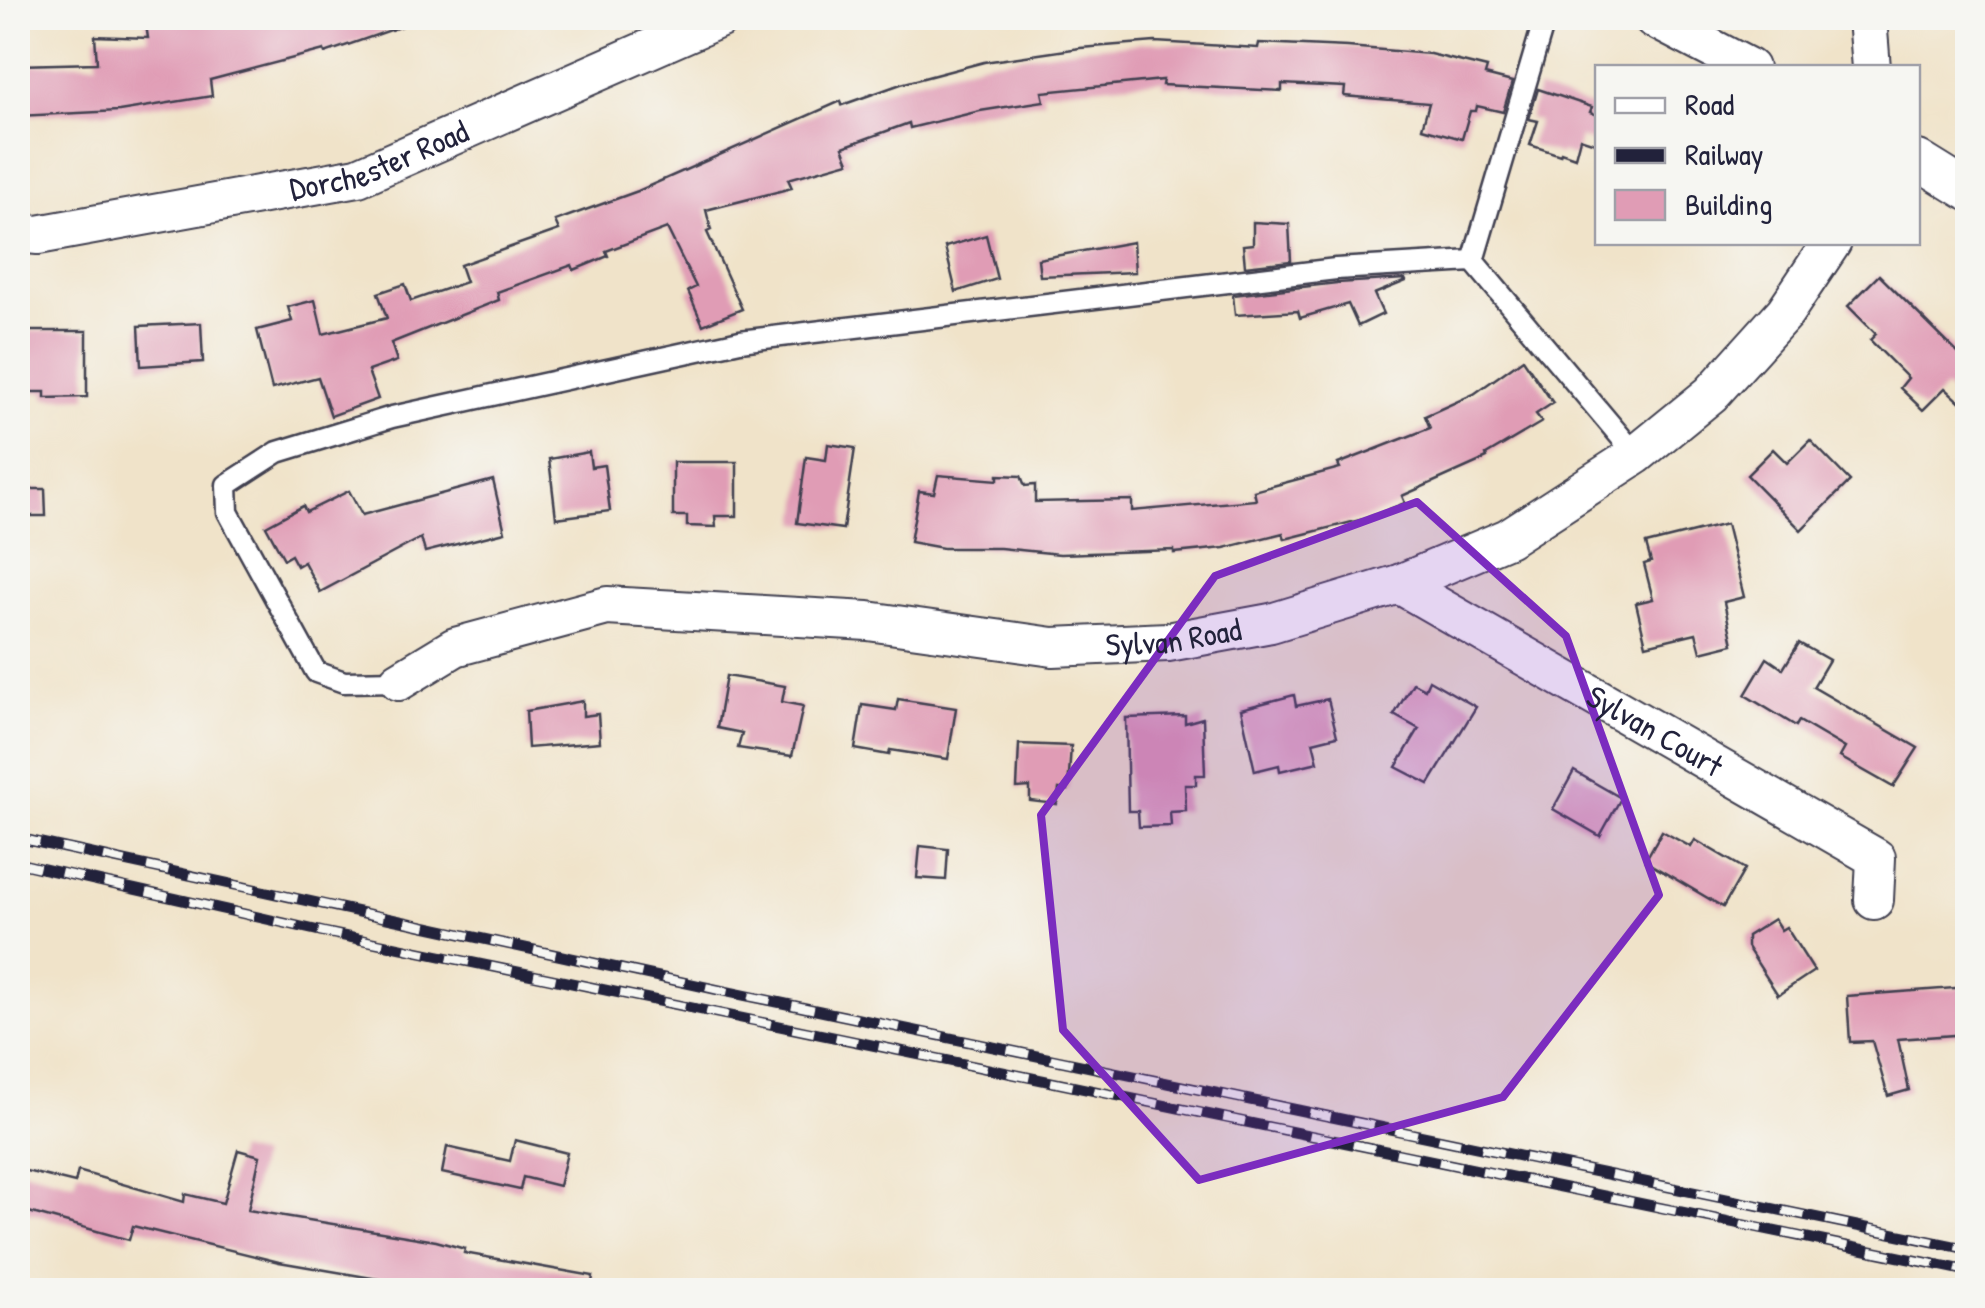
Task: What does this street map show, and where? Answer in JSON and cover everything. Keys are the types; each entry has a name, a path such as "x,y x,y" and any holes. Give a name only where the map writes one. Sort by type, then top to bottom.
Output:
{"street":[{"name":"Dorchester Road","path":"18,234 38,235 358,177 720,18"},
{"path":"1653,18 1743,65"},
{"path":"1867,18 1871,65"},
{"path":"1920,161 1968,191"},
{"name":"Sylvan Road","path":"399,681 456,647 607,606 868,621 1053,646 1185,639 1271,623 1399,584 1508,538 1636,454 1710,394 1785,312 1830,245"},
{"name":"Sylvan Court","path":"1399,584 1876,858 1874,900"}],"lane":[{"path":"1474,261 1545,18"},
{"path":"1474,261 1636,454"},
{"path":"399,681 344,682 316,672 228,512 227,485 278,452 392,417 740,341 1336,269 1474,261"}],"highlighted area":[{"path":"1417,502 1566,636 1659,895 1503,1097 1199,1180 1063,1030 1041,815 1215,576"}],"building":[{"path":"145,18 413,18 414,22 325,53 324,50 210,80 212,96 119,111 18,116 18,65 97,63 95,36 148,38"},
{"path":"1155,42 1258,48 1259,43 1430,54 1487,68 1485,75 1512,82 1503,112 1477,106 1476,111 1470,111 1462,139 1422,128 1429,103 1344,96 1345,87 1282,84 1282,91 1162,85 1163,80 1042,92 1044,101 910,128 909,123 843,147 849,162 788,179 792,188 706,210 711,230 707,232 742,309 703,325 688,291 696,287 667,228 606,251 608,256 574,270 572,265 497,292 499,300 391,343 397,361 368,371 378,399 331,416 318,377 272,389 257,330 292,321 288,307 315,300 323,334 387,318 378,293 405,284 411,301 466,282 460,265 559,230 555,221 638,191 841,101 842,105 984,62"},
{"path":"1538,89 1592,107 1595,143 1580,138 1575,157 1530,145 1538,121 1529,119"},
{"path":"1253,222 1289,224 1291,261 1245,266 1243,245 1253,244"},
{"path":"986,235 997,279 956,292 945,247"},
{"path":"1133,242 1135,272 1040,276 1038,259"},
{"path":"1879,275 1968,363 1968,409 1945,388 1923,410 1900,388 1908,378 1870,340 1876,334 1848,306"},
{"path":"1405,279 1374,294 1383,314 1358,326 1348,304 1300,318 1298,311 1235,315 1233,295"},
{"path":"201,323 203,362 141,366 139,326"},
{"path":"26,331 87,331 87,397 45,398 45,392 26,392"},
{"path":"1523,359 1553,403 1536,414 1542,422 1486,455 1487,458 1402,496 1405,503 1364,519 1285,539 1283,533 1224,548 1174,553 1060,554 943,548 910,542 919,491 934,493 938,475 998,480 998,475 1021,476 1025,486 1035,485 1035,502 1132,500 1132,511 1256,500 1254,491 1340,468 1338,464 1430,428 1425,416 1474,394"},
{"path":"1810,440 1850,481 1801,530 1747,475 1773,449 1787,463"},
{"path":"828,444 855,448 843,529 797,523 806,457 826,460"},
{"path":"589,452 591,467 604,465 610,511 556,518 549,459"},
{"path":"673,462 737,462 737,516 715,516 716,527 687,526 687,516 673,516"},
{"path":"493,480 505,532 425,552 421,538 320,592 304,562 297,566 291,555 284,559 266,526 303,506 306,512 349,491 362,515"},
{"path":"18,489 45,489 46,516 18,516"},
{"path":"1726,524 1744,597 1724,602 1733,644 1701,652 1696,633 1646,645 1636,603 1653,599 1644,564 1651,562 1646,544"},
{"path":"1799,643 1829,660 1813,687 1918,748 1893,787 1840,757 1845,748 1799,721 1796,726 1745,695 1767,658 1783,669"},
{"path":"726,676 785,686 782,702 803,706 792,756 738,748 742,733 717,728"},
{"path":"1429,680 1476,707 1429,784 1396,767 1419,729 1394,715 1413,683 1425,689"},
{"path":"1294,695 1296,706 1328,699 1337,736 1313,742 1318,762 1280,771 1279,765 1255,771 1241,709"},
{"path":"898,699 956,708 948,759 855,749 862,705 896,710"},
{"path":"583,701 583,716 598,714 600,742 528,748 526,711"},
{"path":"1185,716 1185,723 1203,718 1205,775 1196,775 1196,785 1185,785 1186,811 1170,812 1171,826 1139,827 1138,811 1128,811 1126,718"},
{"path":"1019,744 1071,746 1068,790 1059,789 1057,804 1030,801 1030,787 1017,788"},
{"path":"1574,771 1621,798 1600,836 1553,809"},
{"path":"1662,831 1691,847 1695,840 1745,869 1723,907 1645,861"},
{"path":"920,846 948,849 946,880 917,878"},
{"path":"1774,919 1781,930 1786,927 1814,971 1778,995 1747,947 1747,936"},
{"path":"1968,987 1968,1034 1898,1039 1909,1090 1888,1096 1872,1041 1850,1042 1847,996"},
{"path":"515,1140 567,1153 559,1186 523,1177 520,1190 442,1173 447,1147 510,1161"},
{"path":"238,1150 260,1156 248,1210 436,1241 465,1249 464,1253 593,1276 591,1290 419,1290 279,1262 133,1226 129,1240 18,1209 18,1169 75,1183 78,1171 184,1202 185,1194 223,1203"}],"railway":[{"path":"18,838 719,990 1968,1249"},
{"path":"18,863 324,932 1968,1271"}]}
